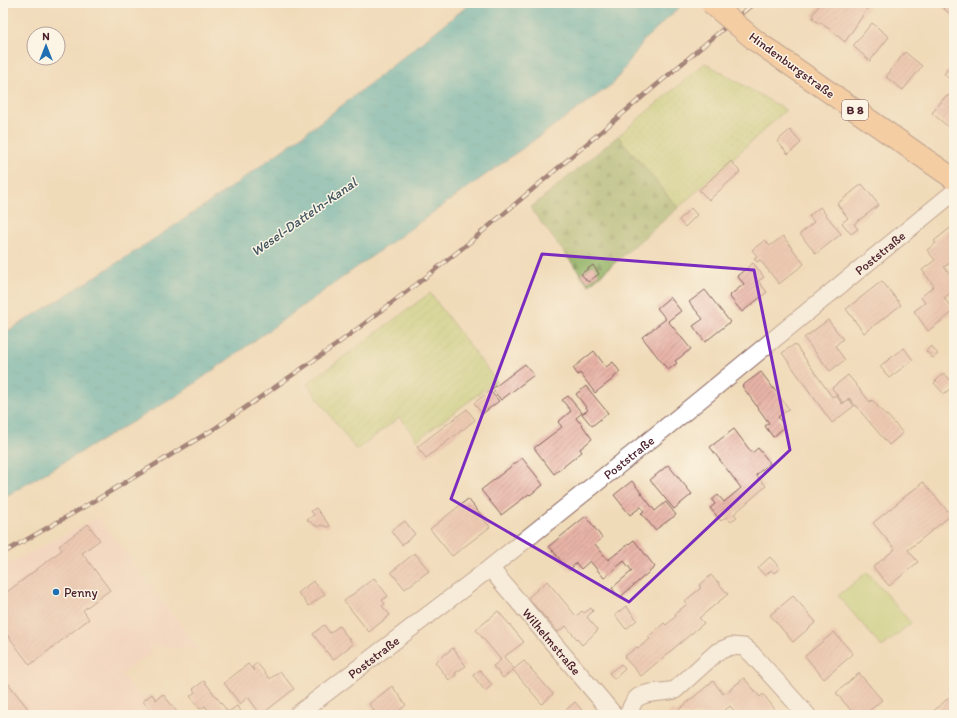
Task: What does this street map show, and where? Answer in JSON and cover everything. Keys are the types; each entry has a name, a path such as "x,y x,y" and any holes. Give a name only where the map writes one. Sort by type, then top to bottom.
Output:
{"main road":[{"name":"Hindenburgstraße","path":"711,3 756,41 954,179"}],"street":[{"name":"Poststraße","path":"297,715 490,568 680,416 954,192"},
{"name":"Wilhelmstraße","path":"490,568 614,715"},
{"path":"628,715 636,698 645,694 675,690 717,652 731,646 744,647 752,654 807,715"}],"highlighted area":[{"path":"542,254 754,270 790,450 629,602 451,499"}],"shaded area":[{"path":"98,517 199,649 147,646 152,652 122,674 154,715 3,715 3,567"}],"green space":[{"path":"705,63 786,110 678,208 618,136"},
{"path":"618,136 678,208 589,285 530,208"},
{"path":"430,293 496,381 417,440 400,417 356,450 307,384"},
{"path":"867,572 911,623 882,647 838,596"}],"water":[{"name":"Wesel-Datteln-Kanal","path":"471,3 684,3 645,39 614,83 180,394 3,498 3,334 136,251 234,185 344,104"}],"building":[{"path":"821,3 832,3 836,6 838,3 871,3 845,42 821,22 820,24 812,18 814,17 812,15"},
{"path":"954,3 954,17 938,4"},
{"path":"872,23 889,37 870,61 853,46"},
{"path":"905,52 922,66 903,90 886,77"},
{"path":"954,61 954,79 952,81 944,74"},
{"path":"951,93 954,96 954,132 932,113 946,96 947,97"},
{"path":"790,130 801,143 788,154 777,141"},
{"path":"731,161 740,172 709,200 699,190"},
{"path":"862,184 879,205 854,224 858,229 851,234 842,223 848,218 837,204"},
{"path":"820,207 841,234 816,254 800,234 814,222 809,216"},
{"path":"691,208 697,215 685,227 679,220"},
{"path":"954,225 954,266 951,262 944,267 954,279 954,290 944,298 954,311 928,331 914,311 925,303 921,297 934,286 922,270 935,260 927,250 936,243 934,241"},
{"path":"783,236 804,264 779,284 760,260 757,262 754,258 757,256 752,250 765,240 770,246"},
{"path":"753,263 764,277 758,281 767,292 742,312 729,296 744,284 737,276"},
{"path":"593,265 599,274 588,282 581,274"},
{"path":"882,281 901,305 864,333 846,309"},
{"path":"705,290 730,322 705,342 693,326 703,319 689,302"},
{"path":"670,297 681,311 668,321 691,349 675,361 677,363 668,370 642,337 666,319 657,308"},
{"path":"828,320 843,339 835,346 845,360 830,371 804,338"},
{"path":"795,344 832,397 836,395 842,404 849,399 854,406 832,423 782,353"},
{"path":"931,346 938,354 933,358 926,351"},
{"path":"904,348 913,360 889,378 880,366"},
{"path":"594,351 606,367 613,362 620,372 595,393 580,373 578,375 573,368"},
{"path":"525,364 534,375 501,400 492,389"},
{"path":"761,372 789,409 778,417 785,427 773,437 765,426 769,423 742,386"},
{"path":"944,373 954,385 944,394 934,383"},
{"path":"848,375 870,402 872,400 903,433 889,445 849,398 843,403 832,388"},
{"path":"586,386 608,413 592,426 582,414 588,410 576,394"},
{"path":"490,391 499,401 482,414 474,403"},
{"path":"568,396 582,413 576,418 592,439 580,449 582,452 554,474 534,448 562,427 558,422 571,411 562,400"},
{"path":"467,409 475,420 426,458 417,447"},
{"path":"734,429 752,453 758,448 770,463 756,475 766,486 734,514 737,517 731,522 726,517 721,521 710,508 715,504 712,500 718,495 724,502 741,488 710,447"},
{"path":"522,458 543,485 501,515 481,490"},
{"path":"668,465 692,494 674,509 650,480"},
{"path":"632,481 655,511 666,502 676,515 655,530 641,513 644,511 641,507 630,515 614,495"},
{"path":"923,482 951,515 908,550 918,562 889,586 873,567 895,549 873,523"},
{"path":"468,499 490,527 452,556 430,529"},
{"path":"316,508 330,526 320,525 318,527 307,520 314,515 311,511"},
{"path":"586,516 602,538 595,544 608,560 634,540 655,567 619,598 612,588 632,571 624,561 604,578 590,561 581,569 576,563 569,571 549,546"},
{"path":"405,521 415,534 402,545 391,531"},
{"name":"Penny","path":"88,524 100,540 82,553 110,590 83,610 89,619 30,665 3,629 3,595 62,550 59,546"},
{"path":"415,553 429,571 405,589 391,572"},
{"path":"770,557 780,568 774,573 771,570 765,576 758,568"},
{"path":"711,575 717,582 718,581 728,594 699,618 704,623 641,676 624,657 650,639 648,637 664,623 666,625 676,616 675,614 687,604 685,601 701,588 699,586"},
{"path":"374,578 388,596 382,600 385,604 382,606 390,615 369,632 344,601"},
{"path":"313,581 325,594 309,606 298,593"},
{"path":"547,581 576,616 582,611 584,613 591,608 593,611 587,617 598,630 582,645 566,626 558,632 528,598"},
{"path":"793,596 816,622 793,642 770,615"},
{"path":"626,606 637,620 626,629 615,615"},
{"path":"498,611 524,642 504,657 514,669 524,661 553,694 542,704 513,670 503,678 493,666 501,660 476,630"},
{"path":"324,625 330,633 339,626 353,644 333,660 313,634"},
{"path":"834,632 853,654 824,679 805,656"},
{"path":"453,648 466,666 455,673 456,675 449,680 435,662"},
{"path":"257,663 270,679 280,671 294,689 261,715 248,697 240,704 224,683 248,664 254,671 252,667"},
{"path":"621,664 625,669 614,679 609,673"},
{"path":"480,670 492,685 485,691 473,675"},
{"path":"859,673 882,700 864,715 855,715 836,693"},
{"path":"3,677 33,715 3,715"},
{"path":"744,678 760,697 763,694 774,708 766,715 738,715 730,706 719,715 667,714 672,710 675,713 713,681 723,694"},
{"path":"204,681 228,712 237,706 244,715 212,715 205,706 200,709 190,696 195,692 193,689"},
{"path":"954,685 954,715 929,715 953,694 949,690"},
{"path":"392,686 406,705 400,710 402,712 399,715 377,715 369,704"},
{"path":"152,694 156,700 163,694 177,712 174,715 154,715 143,701"},
{"path":"575,702 586,715 560,715"}],"railway":[{"path":"3,553 91,503 214,429 336,345 470,242 754,3"}],"place":[{"name":"Penny","path":"56,592"}]}
